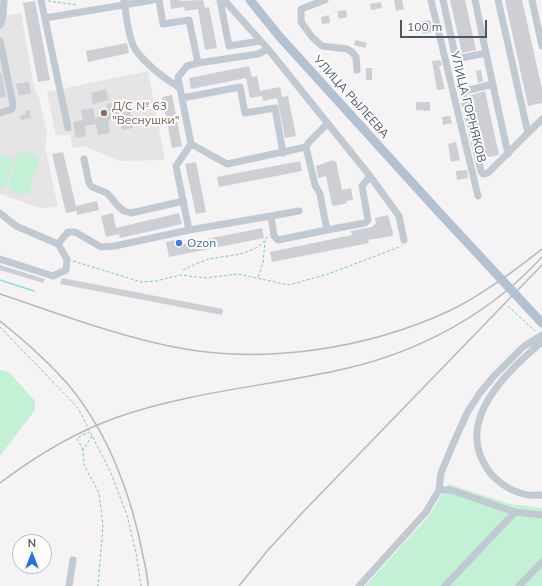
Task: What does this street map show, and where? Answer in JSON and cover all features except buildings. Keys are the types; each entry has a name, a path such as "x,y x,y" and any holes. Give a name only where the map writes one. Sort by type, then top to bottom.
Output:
{"main road":[{"name":"УЛИЦА РЫЛЕЕВА","path":"250,0 279,36 542,323"}],"street":[{"path":"0,25 5,0"},
{"path":"41,0 68,128"},
{"path":"45,18 90,11 116,3 153,0"},
{"path":"158,0 163,24 189,20 198,63"},
{"path":"220,0 229,46 260,40"},
{"path":"224,0 268,49 370,176 399,216 404,240"},
{"path":"325,0 301,9 301,22 312,37 322,46 347,49 352,52 356,57 357,70"},
{"name":"УЛИЦА ГОРНЯКОВ","path":"431,0 446,67 458,105 478,196"},
{"path":"443,0 456,59 486,53"},
{"path":"475,0 508,154"},
{"path":"498,0 528,133"},
{"path":"532,0 542,46"},
{"path":"124,3 135,49 161,76 180,88"},
{"path":"0,41 13,104 12,109 0,113"},
{"path":"189,230 176,166 191,144 178,77 187,66 258,54 268,49"},
{"path":"493,84 463,92 481,171 484,174 488,173 542,119"},
{"path":"182,98 240,87 245,113 275,108 283,153"},
{"path":"191,144 227,164 283,153 306,146 327,124"},
{"path":"306,146 315,185 320,194 327,230"},
{"path":"84,159 89,183 92,187 107,194 124,211 131,213 184,201"},
{"path":"271,216 274,236 278,240 365,223 368,220 362,186 370,176"},
{"path":"58,244 68,232 75,232 101,247 115,246 189,230 299,211"},
{"path":"0,213 16,226 58,244 67,259 66,270 53,276 0,259"},
{"path":"364,584 426,512 439,490 441,473 453,444 467,413 479,394 522,347 541,338"},
{"path":"541,338 492,394 481,414 477,431 479,452 490,474 512,490 524,494 542,495"},
{"path":"439,490 451,490 515,512 542,515"},
{"path":"445,586 515,512"},
{"path":"69,586 73,560"},
{"path":"519,586 542,562"}],"path":[{"path":"45,0 76,5 90,11"},
{"path":"258,277 263,263 265,241 273,227"},
{"path":"67,259 141,282 156,281 181,276 205,278 238,274 290,284 328,274 399,248 403,245 404,240"},
{"path":"183,270 209,260 235,255 249,250 265,241"},
{"path":"508,306 541,338"},
{"path":"0,327 75,404 92,435 112,473 127,515 136,553 141,586"},
{"path":"90,432 77,438 83,450 84,465 99,493 103,526 98,586"},
{"path":"83,450 92,435"}],"shaded area":[{"path":"21,13 34,89 39,97 47,134 45,146 58,207 40,208 0,194 0,17"},
{"name":"Д/С № 63 \"Веснушки\"","path":"148,71 165,160 119,161 84,146 73,148 70,134 56,136 47,92"}],"green space":[{"path":"20,151 35,154 39,159 29,193 22,195 11,191 8,187 17,155"},
{"path":"0,155 14,159 4,189 0,187"},
{"path":"0,370 9,372 35,401 35,410 0,456"},
{"path":"448,484 510,504 542,508 542,586 365,586 429,516"}],"waterway":[{"path":"0,280 34,291"}],"railway":[{"path":"0,294 108,330 174,347 208,352 279,354 349,344 384,335 417,324 449,311 473,298 509,275 542,249"},
{"path":"0,483 57,445 102,423 118,417 174,401 348,368 375,361 402,351 428,340 477,312 500,296 542,257"},
{"path":"239,586 268,550 303,512 542,265"},
{"path":"0,321 19,336 55,370 85,406 97,426 108,446 125,489 138,534 148,578 148,586"}],"place":[{"name":"Д/С № 63 \"Веснушки\"","path":"104,113"},
{"name":"Ozon","path":"179,243"}]}
